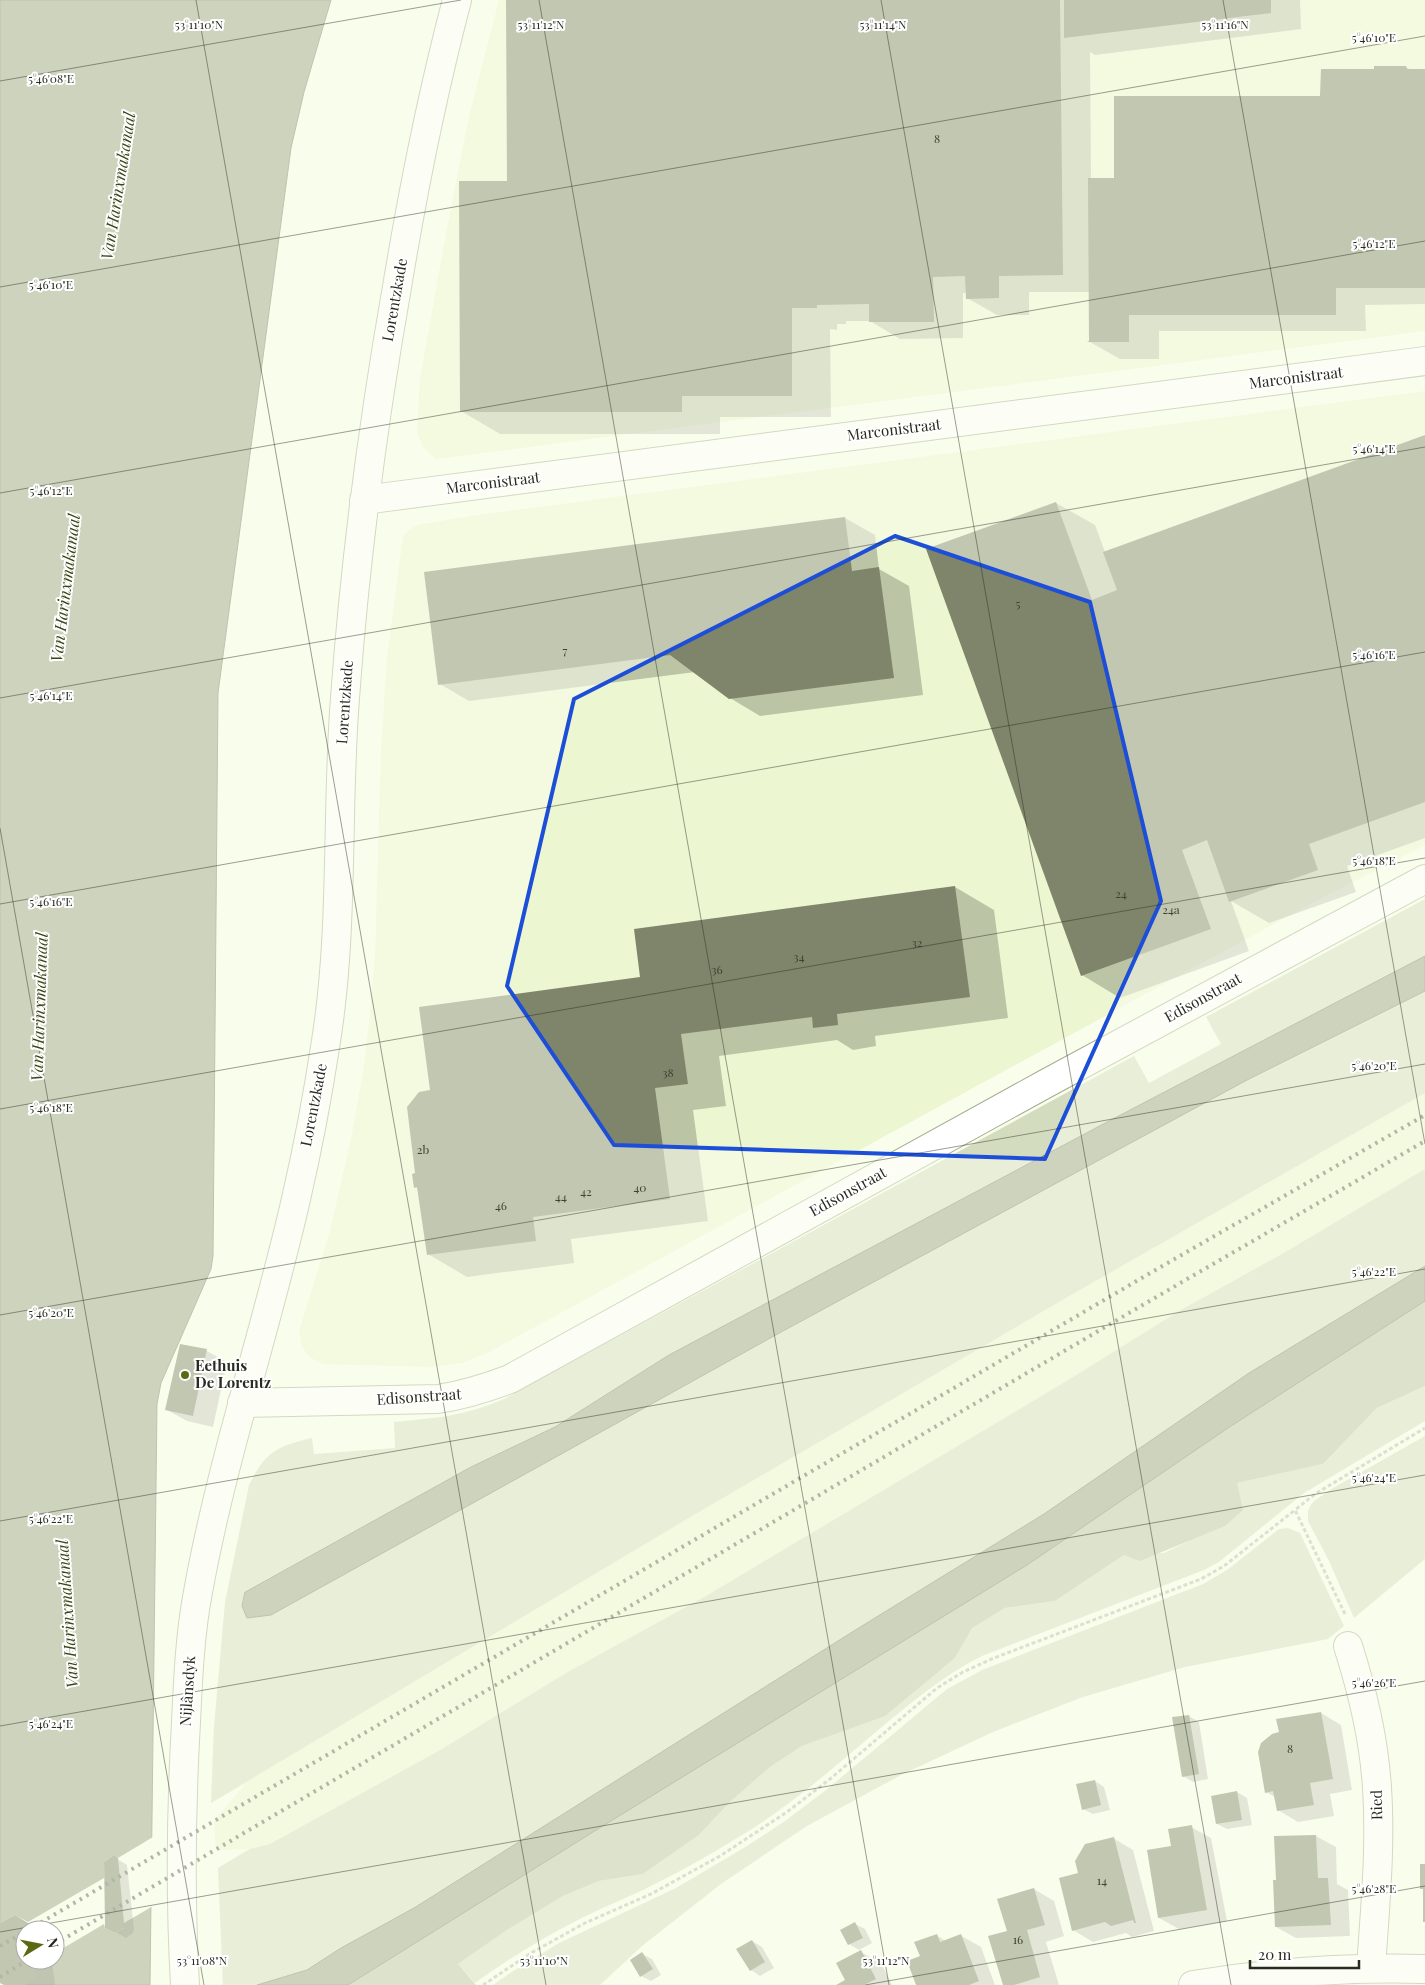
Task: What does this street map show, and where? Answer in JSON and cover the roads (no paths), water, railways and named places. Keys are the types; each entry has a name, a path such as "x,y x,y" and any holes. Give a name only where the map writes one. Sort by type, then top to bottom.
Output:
{"street":[{"name":"Lorentzkade","path":"242,1403 296,1200 327,1036 336,934 344,703 364,500 386,347 415,181 457,0"},
{"name":"Marconistraat","path":"364,500 1425,361"},
{"name":"Edisonstraat","path":"242,1403 438,1399 471,1393 510,1378 1029,1093 1425,879"},
{"name":"Nijlânsdyk","path":"185,1985 182,1928 183,1777 188,1682 197,1595 215,1511 242,1403"},
{"name":"Ried","path":"1348,1646 1363,1693 1377,1788 1378,1840 1371,1968"},
{"path":"1193,1985 1247,1976 1306,1970 1425,1969"}],"water":[{"name":"Van Harinxmakanaal","path":"0,0 331,0 304,92 291,148 218,693 213,1256 211,1269 161,1383 157,1404 150,1985 25,1985 31,1970 65,1970 65,1920 15,1920 15,1925 0,1923"},
{"path":"1425,956 1425,991 1249,1079 783,1331 271,1615 247,1618 242,1606 245,1592 471,1467 555,1427 669,1355 1109,1121"},
{"path":"1425,1266 1425,1301 1228,1428 1027,1565 348,1985 257,1985 307,1970 341,1948 414,1908 857,1629 1044,1514 1249,1373"}],"railway":[{"path":"45,1920 1152,1272 1425,1115"},
{"path":"65,1938 1425,1141"},
{"path":"0,1946 15,1938"},
{"path":"0,1977 15,1968"}],"place":[{"name":"Eethuis De Lorentz","path":"185,1375"}]}
